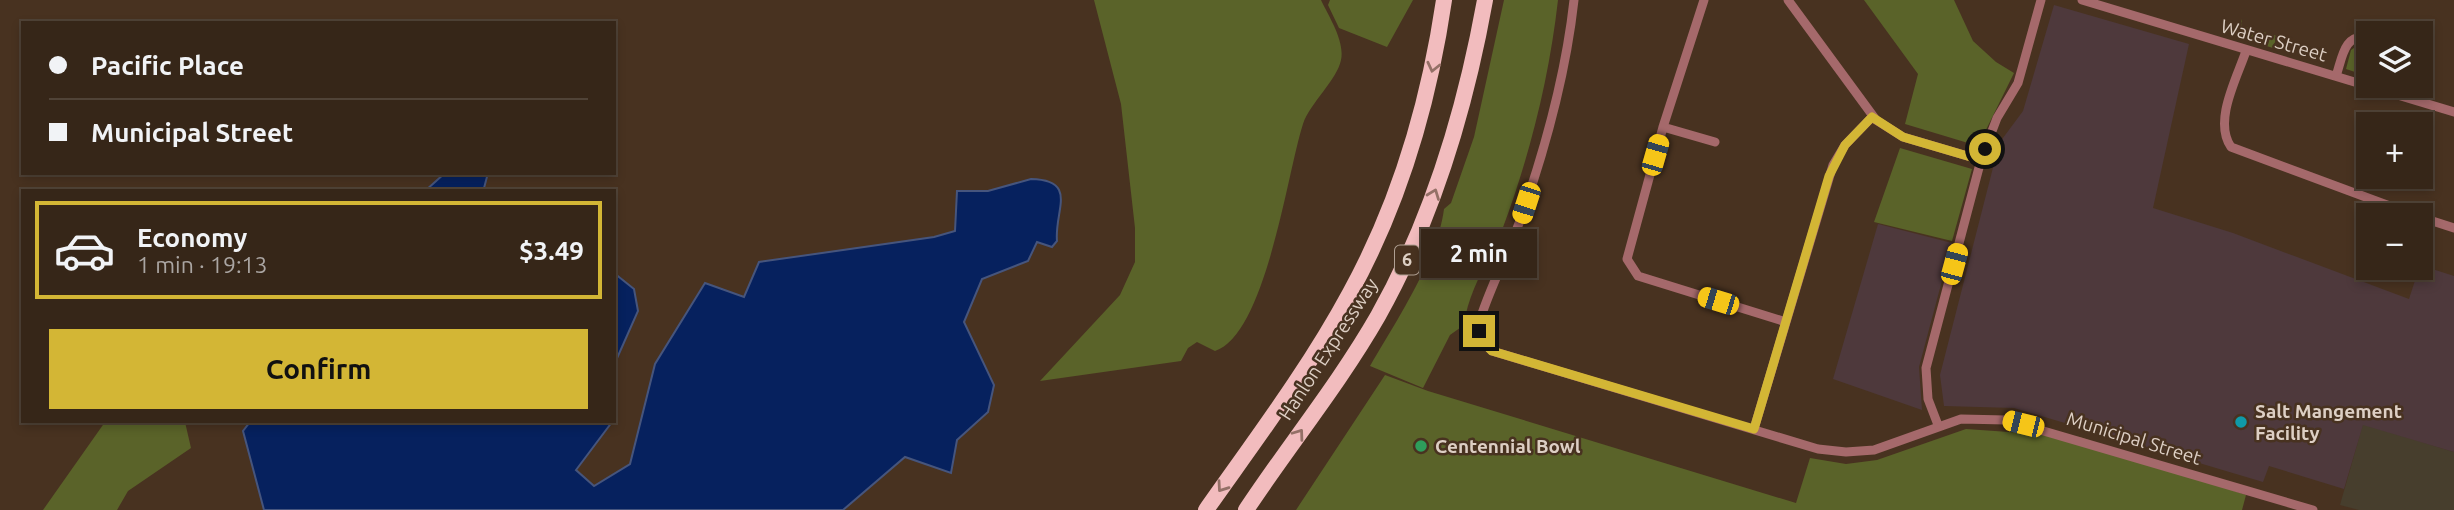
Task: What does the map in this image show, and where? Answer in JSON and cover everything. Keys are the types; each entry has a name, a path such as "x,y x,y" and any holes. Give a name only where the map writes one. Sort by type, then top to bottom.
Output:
{"highway":[{"name":"Hanlon Expressway","path":"1206,510 1324,337 1350,293 1381,230 1398,189 1426,98 1444,0"},
{"name":"Hanlon Expressway","path":"1246,510 1324,400 1377,318 1402,271 1423,223 1454,136 1485,0"}],"street":[{"name":"Municipal Street","path":"1574,0 1567,49 1541,158 1521,217 1482,314 1479,335 1492,351 1818,449 1846,452 1874,450 1961,419 2007,420 2313,510"},
{"path":"1704,0 1627,251 1629,266 1639,276 1786,322"},
{"path":"1788,0 1872,117 1903,137 1981,160"},
{"path":"1938,425 1928,399 1926,368 1981,160 1997,118 2018,83 2041,0"},
{"name":"Water Street","path":"2082,0 2356,82"},
{"name":"Water Street","path":"2336,76 2347,43 2356,37"},
{"path":"2246,51 2225,119 2224,135 2231,147 2382,203"},
{"name":"Water Street","path":"2408,98 2454,112"},
{"path":"1754,429 1833,165 1845,145 1872,117"},
{"path":"1663,127 1715,142"},
{"path":"2433,221 2454,228"}],"shaded area":[{"path":"2054,5 2189,44 2153,208 2233,233 2409,299 2415,280 2433,280 2433,269 2454,276 2454,452 2363,425 2344,489 2269,466 2263,482 2014,408 1944,406 1940,375 1997,152 2000,142 2023,111"},
{"path":"1878,224 1952,243 1919,367 1922,410 1833,379"},
{"path":"2363,424 2454,452 2454,510 2359,510 2340,505"}],"green space":[{"path":"1094,0 1321,0 1339,37 1342,53 1339,68 1306,116 1261,285 1248,315 1233,338 1215,351 1197,342 1188,348 1181,361 1040,381 1120,295 1135,262 1135,228 1121,104"},
{"path":"1330,0 1413,0 1387,47 1339,28 1328,5"},
{"path":"1504,0 1558,0 1544,88 1512,202 1502,230 1474,288 1464,325 1450,335 1423,388 1370,366 1425,269 1444,209 1451,203 1474,137"},
{"path":"1864,0 1954,0 1973,41 1996,62 2014,73 1978,146 1905,124 1918,74"},
{"path":"2242,19 2242,26 2277,36 2273,48 2238,37"},
{"path":"2356,46 2356,72 2346,69 2351,50"},
{"path":"1900,148 1972,169 1952,241 1874,222"},
{"path":"1385,375 1428,391 1796,503 1810,458 1846,464 1877,460 1966,429 2080,437 2246,495 2242,510 1296,510"},
{"path":"104,423 185,423 191,448 128,491 117,510 43,510"}],"water":[{"path":"443,175 487,175 485,189 427,189"},
{"path":"1031,179 1055,185 1060,191 1061,199 1057,241 1052,247 1037,242 1028,261 982,279 964,322 994,385 988,412 957,440 951,473 905,457 843,510 264,510 243,431 249,423 611,423 576,470 594,486 630,464 655,364 705,283 744,297 759,262 934,237 955,231 957,191 988,191"},
{"path":"616,275 634,289 638,311 616,360"}],"place":[{"name":"Salt Mangement Facility","path":"2241,422"},
{"name":"Centennial Bowl","path":"1421,446"}],"route":[{"path":"1479,331 1482,341 1492,351 1754,429 1829,176 1845,145 1872,117 1903,137 1981,160 1985,149"}]}
